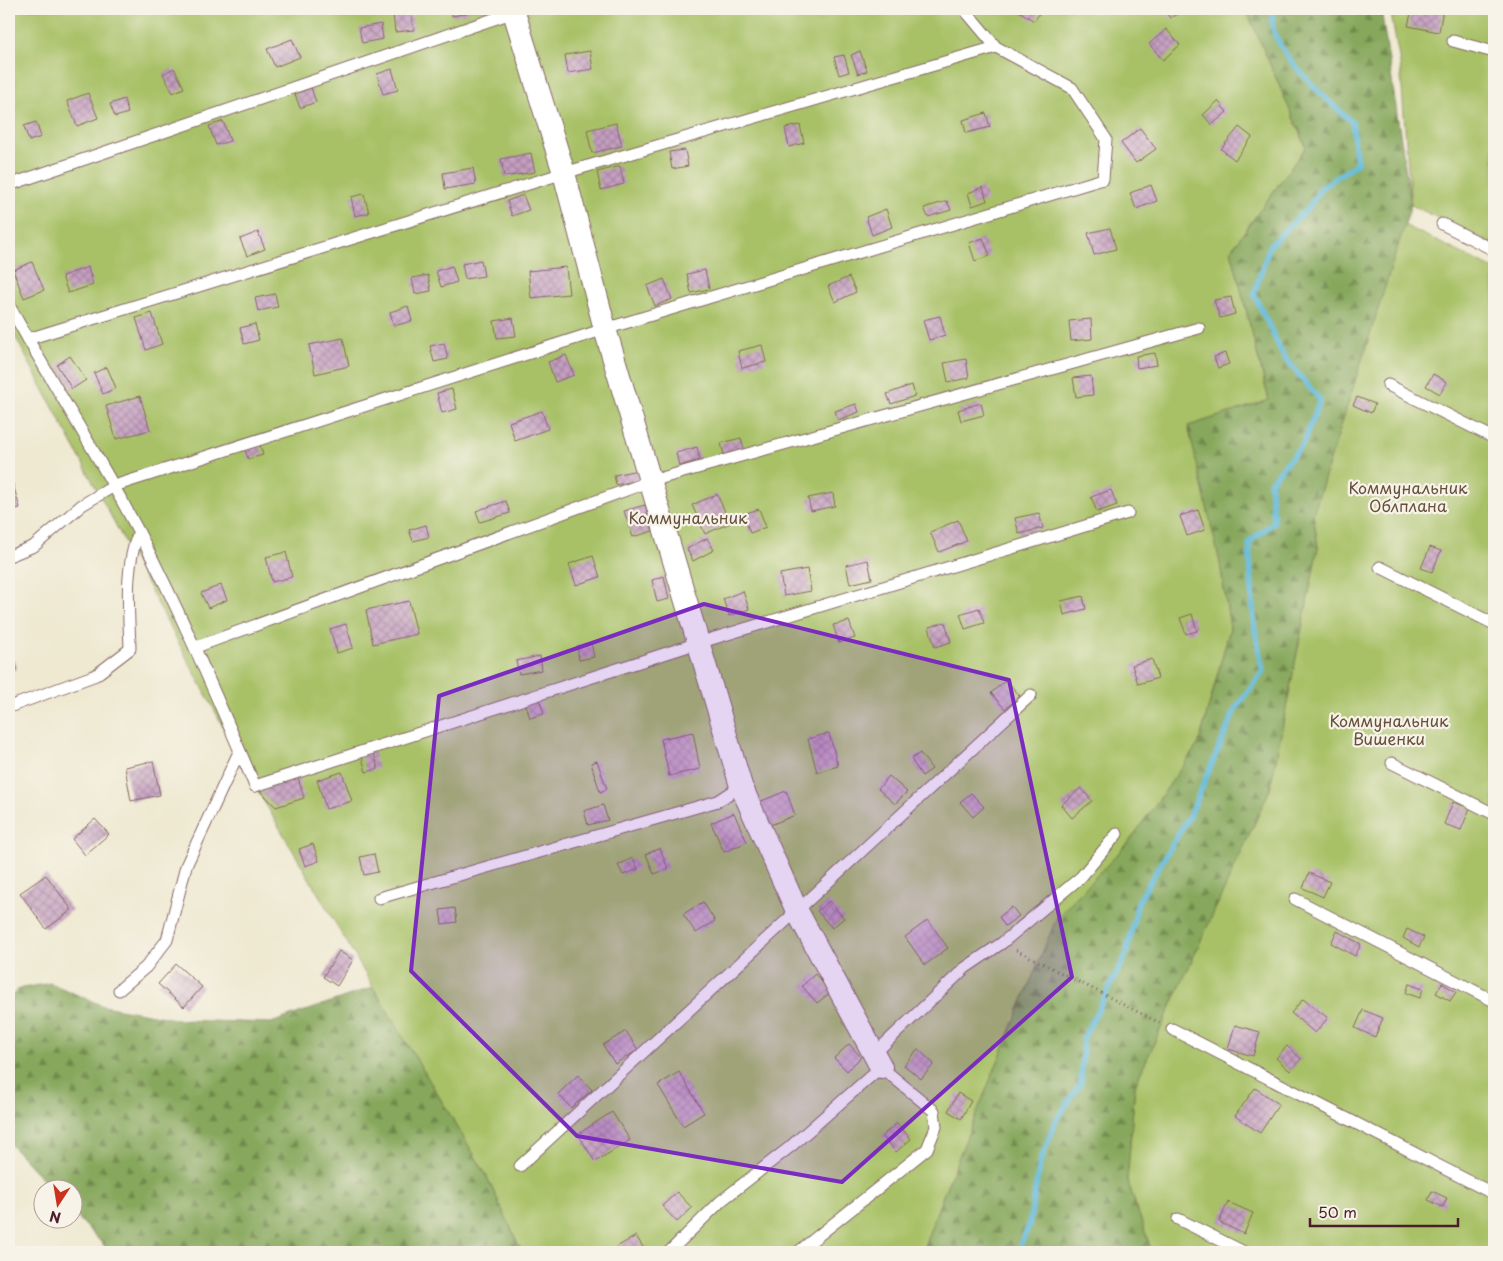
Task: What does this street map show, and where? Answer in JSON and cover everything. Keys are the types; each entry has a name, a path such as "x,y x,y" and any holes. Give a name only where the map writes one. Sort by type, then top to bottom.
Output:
{"street":[{"path":"517,10 564,173 605,329 741,786 797,911 877,1060"}],"lane":[{"path":"9,556 34,546 82,505 114,486 605,329 1103,179 1106,139 1072,88 996,47 964,9"},
{"path":"9,185 517,10"},
{"path":"1453,42 1494,52"},
{"path":"28,339 564,173 996,47"},
{"path":"1442,224 1494,250"},
{"path":"9,305 114,486 196,647 255,786"},
{"path":"196,647 651,481 1199,328"},
{"path":"1388,385 1494,438"},
{"path":"255,786 698,643 1128,513"},
{"path":"9,707 96,675 130,649 129,576 131,553 138,534"},
{"path":"1380,567 1494,624"},
{"path":"520,1166 1031,695"},
{"path":"119,990 146,967 167,940 186,866 238,754 255,786"},
{"path":"1392,763 1494,814"},
{"path":"379,898 718,801 741,786"},
{"path":"669,1252 722,1201 790,1147 965,968 1002,943 1081,877 1117,834"},
{"path":"1295,899 1494,1001"},
{"path":"1172,1029 1494,1194"},
{"path":"798,1252 927,1149 936,1126 934,1111 877,1060"},
{"path":"1178,1219 1244,1252"}],"path":[{"path":"1002,943 1172,1029"}],"highlighted area":[{"path":"704,604 1009,680 1072,977 842,1182 577,1136 411,971 439,696"}],"green space":[{"name":"Коммунальник","path":"9,9 1246,9 1306,147 1231,250 1269,401 1220,563 1230,628 1199,743 1129,842 1057,918 944,1193 922,1252 522,1252 485,1173 255,786 9,325"},
{"path":"1246,9 1381,9 1411,205 1313,514 1318,547 1270,789 1135,1085 1127,1180 1152,1252 922,1252 944,1193 1057,917 1129,842 1199,743 1230,628 1220,563 1188,426 1269,400 1231,250 1306,147"},
{"path":"1390,9 1494,9 1494,245 1411,205 1400,63"},
{"path":"1404,225 1494,269 1494,1252 1152,1252 1127,1180 1135,1085 1270,789 1318,547 1313,514"},
{"path":"50,983 103,1006 181,1020 271,1023 373,987 485,1173 522,1252 110,1252 82,1222 82,1178 42,1178 9,1143 9,999 18,989"}],"building":[{"path":"451,9 468,9 468,13 452,16"},
{"path":"662,9 683,9 683,11 662,13"},
{"path":"1016,9 1043,9 1034,21"},
{"path":"1163,9 1177,9 1179,13 1170,18"},
{"path":"1412,9 1443,9 1439,32 1408,26"},
{"path":"411,12 414,30 395,32 393,14"},
{"path":"381,24 383,39 362,43 359,28"},
{"path":"1166,29 1180,45 1163,60 1149,44"},
{"path":"292,39 300,57 275,67 267,49"},
{"path":"590,51 593,69 568,73 565,55"},
{"path":"860,51 867,71 858,74 851,55"},
{"path":"844,55 849,72 839,75 834,57"},
{"path":"174,68 184,88 173,93 163,74"},
{"path":"392,69 398,90 383,94 377,74"},
{"path":"311,88 316,102 300,108 295,94"},
{"path":"88,93 98,118 77,126 67,101"},
{"path":"124,99 128,113 115,117 110,104"},
{"path":"1218,101 1227,112 1212,125 1203,115"},
{"path":"986,113 990,127 966,133 963,120"},
{"path":"223,121 230,141 216,145 209,126"},
{"path":"36,122 41,137 29,141 24,126"},
{"path":"616,123 622,146 592,153 587,130"},
{"path":"800,125 804,143 789,147 785,128"},
{"path":"1239,127 1252,137 1235,160 1221,149"},
{"path":"1140,128 1156,149 1136,163 1121,143"},
{"path":"685,150 688,166 672,169 669,152"},
{"path":"531,153 535,172 504,177 501,159"},
{"path":"620,166 624,184 601,190 597,172"},
{"path":"473,168 476,184 445,189 443,173"},
{"path":"1151,185 1157,201 1136,209 1130,193"},
{"path":"983,187 987,201 972,206 968,193"},
{"path":"364,194 369,213 355,216 351,197"},
{"path":"523,195 529,210 512,216 507,201"},
{"path":"947,201 951,210 928,217 924,208"},
{"path":"886,209 892,227 872,235 866,217"},
{"path":"1110,228 1116,249 1094,255 1088,233"},
{"path":"258,232 265,249 247,256 240,239"},
{"path":"983,238 990,256 975,261 969,243"},
{"path":"481,260 484,276 465,279 462,264"},
{"path":"32,262 44,290 24,298 13,270"},
{"path":"452,266 457,282 441,287 436,271"},
{"path":"88,267 93,285 68,293 62,276"},
{"path":"566,267 569,294 531,298 528,271"},
{"path":"705,270 709,289 691,293 687,274"},
{"path":"428,275 431,291 415,294 412,278"},
{"path":"849,277 856,292 835,302 828,286"},
{"path":"664,279 672,299 655,306 647,286"},
{"path":"275,294 278,307 258,311 255,298"},
{"path":"1231,297 1235,314 1220,318 1214,300"},
{"path":"408,306 412,321 394,326 390,312"},
{"path":"152,313 162,344 146,350 136,318"},
{"path":"940,316 945,335 929,340 923,320"},
{"path":"513,318 516,336 497,338 494,321"},
{"path":"1091,319 1092,339 1071,341 1069,321"},
{"path":"255,324 259,340 244,344 240,328"},
{"path":"343,338 349,366 315,374 309,345"},
{"path":"444,343 448,359 434,362 430,346"},
{"path":"762,345 766,362 742,368 738,351"},
{"path":"1155,353 1157,365 1137,368 1136,356"},
{"path":"1225,353 1229,364 1218,368 1214,357"},
{"path":"566,355 574,375 555,382 548,362"},
{"path":"70,356 86,380 72,389 57,365"},
{"path":"966,359 969,378 948,382 944,363"},
{"path":"107,367 116,388 103,394 94,373"},
{"path":"1433,374 1447,382 1440,394 1426,386"},
{"path":"1091,376 1093,395 1076,397 1073,378"},
{"path":"912,385 915,396 891,404 887,394"},
{"path":"452,389 457,409 442,413 437,393"},
{"path":"140,396 150,430 116,439 106,406"},
{"path":"1357,397 1375,404 1371,413 1353,405"},
{"path":"981,403 984,415 961,421 958,410"},
{"path":"856,404 859,412 838,420 835,411"},
{"path":"542,411 548,429 515,441 509,422"},
{"path":"741,438 744,449 724,455 721,443"},
{"path":"258,439 263,455 248,459 243,443"},
{"path":"697,447 700,460 679,466 676,453"},
{"path":"638,470 640,480 616,485 614,475"},
{"path":"9,471 20,508 9,511"},
{"path":"1111,490 1117,505 1097,512 1091,497"},
{"path":"833,493 835,506 811,511 808,498"},
{"path":"717,494 730,523 705,534 692,505"},
{"path":"506,501 510,513 480,522 476,511"},
{"path":"645,505 653,531 633,537 624,511"},
{"path":"759,509 766,527 750,533 743,514"},
{"path":"1198,510 1205,530 1187,536 1180,516"},
{"path":"1039,513 1043,528 1019,534 1015,518"},
{"path":"958,520 967,541 939,552 930,532"},
{"path":"426,525 429,537 413,541 409,530"},
{"path":"707,538 714,550 693,561 687,549"},
{"path":"1430,547 1441,551 1432,572 1421,568"},
{"path":"286,552 292,577 272,582 266,557"},
{"path":"593,556 600,577 576,585 569,564"},
{"path":"868,560 872,579 850,584 846,565"},
{"path":"807,569 811,591 784,596 780,574"},
{"path":"664,576 669,599 657,602 652,580"},
{"path":"221,585 227,600 208,608 201,593"},
{"path":"743,591 749,609 729,616 723,599"},
{"path":"1083,596 1086,609 1064,615 1061,601"},
{"path":"409,601 417,634 373,644 366,610"},
{"path":"979,608 984,623 965,629 960,614"},
{"path":"1192,614 1197,631 1186,634 1180,618"},
{"path":"849,621 855,638 839,643 833,625"},
{"path":"945,622 951,642 935,647 929,627"},
{"path":"346,624 353,648 337,653 330,629"},
{"path":"591,643 594,657 579,660 577,646"},
{"path":"9,653 17,669 9,673"},
{"path":"540,656 542,670 519,674 516,661"},
{"path":"1152,659 1158,678 1138,684 1132,665"},
{"path":"1006,680 1020,696 1005,709 991,693"},
{"path":"539,698 544,714 530,718 525,702"},
{"path":"693,732 700,769 669,776 661,739"},
{"path":"829,733 838,766 817,772 808,739"},
{"path":"373,750 378,769 366,772 361,754"},
{"path":"920,753 932,769 922,776 911,759"},
{"path":"153,761 160,795 131,801 125,767"},
{"path":"597,761 607,789 600,792 591,763"},
{"path":"342,772 352,801 326,809 317,780"},
{"path":"297,774 304,798 276,807 255,786"},
{"path":"889,776 907,792 895,804 878,789"},
{"path":"1081,788 1092,801 1072,818 1061,805"},
{"path":"786,791 795,815 768,826 759,802"},
{"path":"971,793 984,807 973,817 960,802"},
{"path":"1453,802 1470,808 1461,830 1444,824"},
{"path":"603,805 608,820 588,825 584,811"},
{"path":"734,813 747,842 724,852 711,823"},
{"path":"95,819 109,834 85,855 72,839"},
{"path":"313,844 319,861 305,866 299,849"},
{"path":"660,848 668,869 654,874 646,854"},
{"path":"374,854 378,872 364,875 360,857"},
{"path":"633,858 638,869 623,875 618,865"},
{"path":"1309,873 1330,882 1323,897 1303,888"},
{"path":"46,875 72,910 46,929 20,893"},
{"path":"829,901 844,918 832,928 817,911"},
{"path":"703,902 715,921 696,933 683,914"},
{"path":"1012,907 1019,916 1005,926 999,917"},
{"path":"455,908 457,922 442,924 440,910"},
{"path":"928,920 948,948 925,965 905,937"},
{"path":"1407,929 1424,937 1419,947 1403,938"},
{"path":"1337,931 1361,944 1355,956 1331,943"},
{"path":"339,951 353,960 337,986 323,977"},
{"path":"176,964 202,987 184,1007 158,984"},
{"path":"815,974 831,992 817,1003 802,986"},
{"path":"1442,983 1456,992 1450,1001 1436,993"},
{"path":"1409,984 1423,989 1420,998 1406,993"},
{"path":"1303,999 1328,1018 1315,1033 1291,1013"},
{"path":"1363,1010 1383,1018 1375,1037 1355,1028"},
{"path":"1235,1025 1260,1032 1253,1056 1228,1049"},
{"path":"626,1031 638,1050 615,1064 603,1045"},
{"path":"849,1044 861,1057 847,1071 834,1058"},
{"path":"1287,1046 1301,1059 1290,1071 1276,1058"},
{"path":"918,1049 934,1064 921,1079 904,1065"},
{"path":"679,1072 704,1113 683,1126 658,1085"},
{"path":"578,1075 592,1090 571,1108 558,1094"},
{"path":"1255,1088 1279,1104 1260,1133 1235,1116"},
{"path":"958,1093 971,1101 961,1119 948,1111"},
{"path":"612,1112 630,1140 595,1162 578,1134"},
{"path":"897,1123 911,1139 896,1152 882,1136"},
{"path":"1432,1191 1447,1198 1443,1207 1428,1200"},
{"path":"677,1192 692,1208 677,1222 662,1206"},
{"path":"1228,1202 1253,1213 1244,1234 1219,1222"},
{"path":"636,1236 646,1252 615,1252 613,1249"}],"waterway":[{"path":"1017,1252 1029,1226 1040,1163 1055,1122 1081,1083 1083,1039 1126,955 1138,902 1191,813 1236,708 1263,671 1254,625 1249,542 1274,522 1270,482 1303,444 1320,400 1284,357 1254,294 1270,245 1310,206 1321,188 1357,163 1352,122 1306,79 1285,53 1277,40 1272,26 1273,9"}],"park label":[{"name":"Коммунальник Облплана","path":"1408,496"},
{"name":"Коммунальник Вишенки","path":"1389,729"}]}
